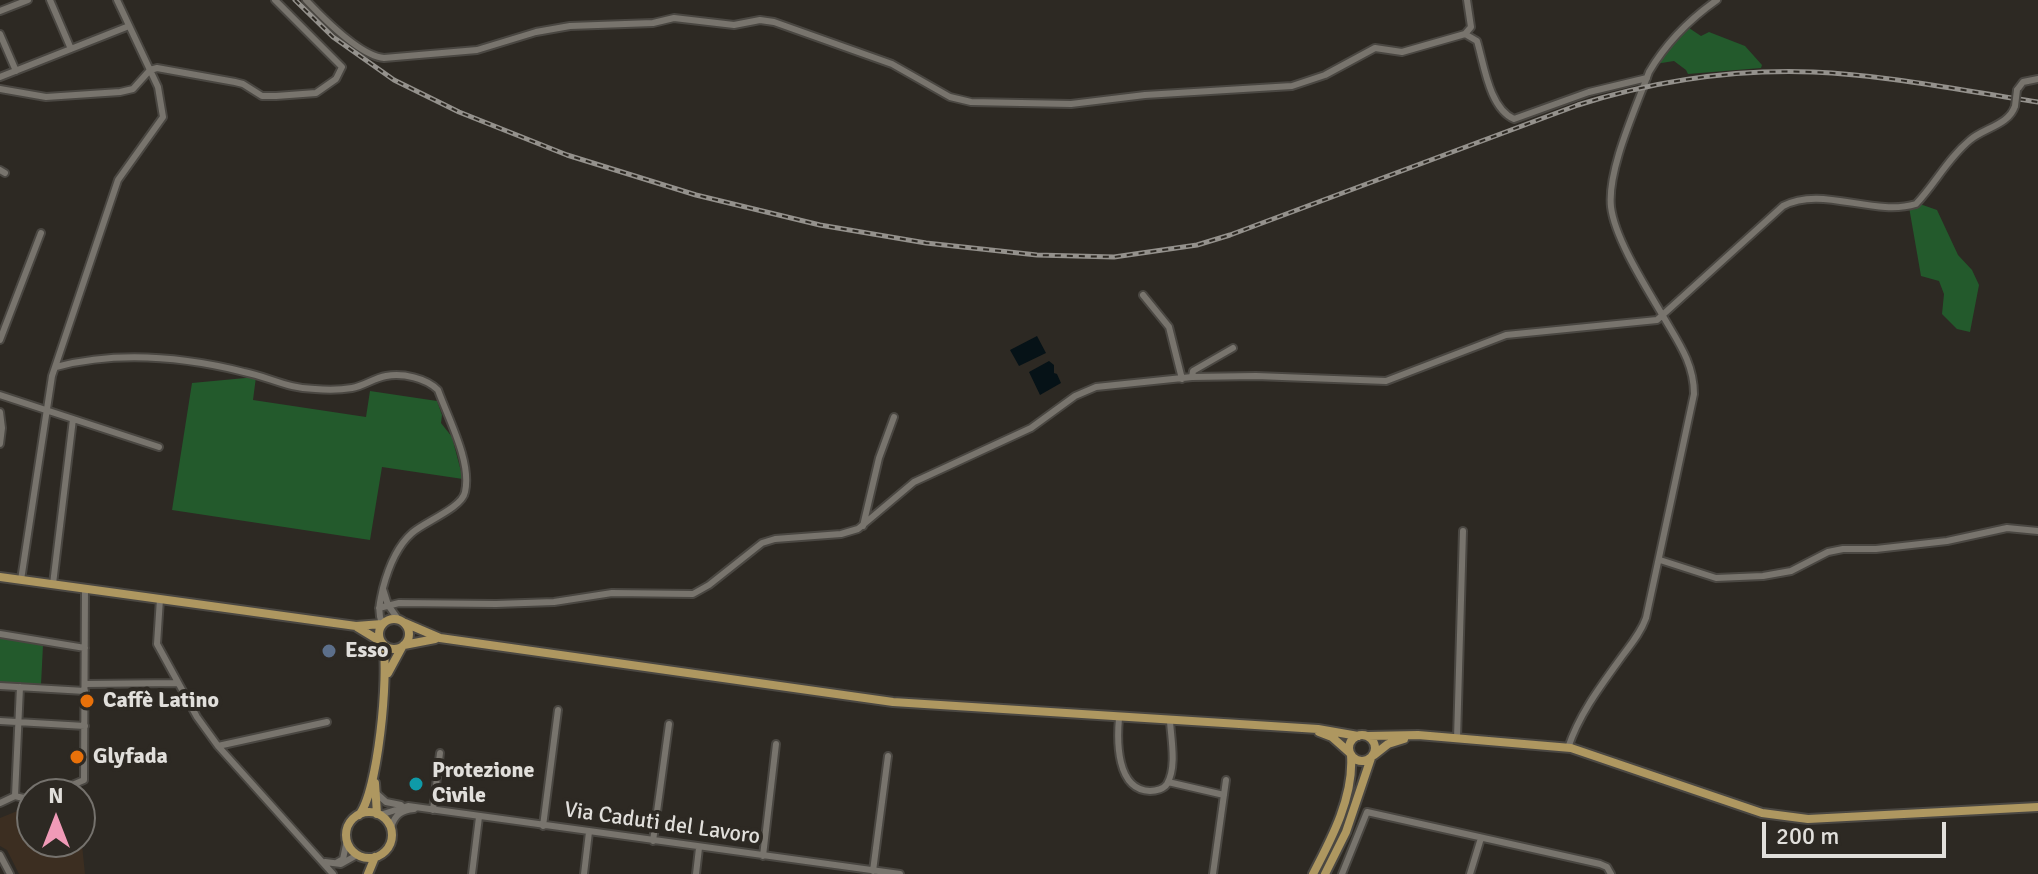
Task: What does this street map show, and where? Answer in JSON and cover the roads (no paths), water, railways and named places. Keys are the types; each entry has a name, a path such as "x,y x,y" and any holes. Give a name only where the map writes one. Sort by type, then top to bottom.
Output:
{"main road":[{"path":"0,577 356,626 382,624 390,619 440,638 893,702 1326,729 1363,736 1407,735 1568,748 1616,761 1762,813 1786,818 2038,807"},
{"path":"386,678 409,634 401,621"},
{"path":"365,874 359,856 347,840 348,826 368,799 375,759 386,678 378,634 382,624"},
{"path":"356,626 394,649 440,638"},
{"path":"1287,728 1326,734 1360,761 1400,739 1454,739"},
{"path":"1313,874 1346,797 1352,771 1351,741 1363,736"},
{"path":"1325,874 1346,832 1375,746 1363,736"},
{"path":"359,856 375,857 385,852 391,843 391,827 379,814 375,759"},
{"path":"359,815 379,814"},
{"path":"365,874 375,857"}],"street":[{"path":"0,11 28,0"},
{"path":"50,0 71,49"},
{"path":"21,580 45,410 56,367 118,180 163,117 162,100 117,0"},
{"path":"0,89 46,97 120,92 136,87 150,70 162,68 235,82 262,96 309,96 336,79 342,67 275,0"},
{"path":"306,0 358,46 377,58 477,50 536,32 570,26 653,23 674,18 724,25 760,20 774,22 892,64 950,97 998,105 1071,104 1137,96 1276,89 1317,79 1375,48 1402,52 1465,34 1471,27 1467,0"},
{"path":"1568,748 1589,704 1641,630 1654,593 1694,394 1694,381 1686,355 1618,234 1611,206 1615,171 1647,78 1667,46 1717,0"},
{"path":"0,77 129,26"},
{"path":"0,34 16,71"},
{"path":"1465,34 1477,41 1488,83 1506,115 1514,119 1589,92 1647,78"},
{"path":"378,610 388,605 554,602 624,592 688,595 709,585 757,545 768,541 841,534 863,526 914,482 1044,421 1083,391 1096,387 1192,377 1282,376 1386,381 1506,335 1657,320 1783,206 1807,198 1866,205 1916,204 1956,153 1975,136 2006,119 2015,106 2017,90 2023,82 2038,79"},
{"path":"0,340 41,233"},
{"path":"1143,295 1169,327 1182,379"},
{"path":"1192,377 1193,371 1233,348"},
{"path":"56,367 95,360 150,358 211,364 284,385 312,389 352,388 386,376 399,375 433,385 438,390 456,435 465,473 465,492 457,504 406,540 389,567 378,610 369,625"},
{"path":"0,395 159,447"},
{"path":"0,412 0,444"},
{"path":"863,526 879,458 894,417"},
{"path":"53,584 73,419"},
{"path":"1660,560 1716,578 1763,576 1791,571 1828,552 1843,549 1876,549 1947,541 2007,528 2038,531"},
{"path":"1454,739 1463,531"},
{"path":"84,778 85,589"},
{"path":"383,589 388,605 401,621"},
{"path":"160,599 157,644 178,683 218,746 333,874"},
{"path":"378,610 382,624"},
{"path":"0,634 85,648"},
{"path":"0,686 85,687 178,683"},
{"path":"0,803 15,796 20,687"},
{"path":"543,826 558,710"},
{"path":"1119,718 1117,744 1122,768 1137,787 1156,791 1168,782 1172,752 1170,721"},
{"path":"0,721 85,726"},
{"path":"218,746 327,722"},
{"path":"653,841 669,724"},
{"path":"763,856 776,744"},
{"path":"433,810 440,753"},
{"path":"873,871 888,756"},
{"path":"1213,874 1226,780"},
{"path":"1168,782 1224,795"},
{"name":"Via Caduti del Lavoro","path":"375,790 386,802 420,809 900,874"},
{"path":"379,814 408,806"},
{"path":"391,827 394,817 401,812 420,809"},
{"path":"1342,874 1367,812 1600,864 1607,867 1611,874"},
{"path":"472,874 479,817"},
{"path":"584,874 589,832"},
{"path":"1470,874 1481,838"},
{"path":"336,863 343,859 347,840"},
{"path":"696,874 699,848"},
{"path":"0,855 10,874"},
{"path":"318,857 336,863 348,862 359,856"},
{"path":"807,874 809,862"}],"railway":[{"path":"295,0 333,37 394,80 459,112 567,155 696,195 820,225 926,243 1037,255 1114,257 1197,245 1578,105 1636,89 1694,78 1813,72 1898,80 2038,102"}],"place":[{"name":"Esso","path":"329,651"},
{"name":"Caffè Latino","path":"87,701"},
{"name":"Glyfada","path":"77,757"},
{"name":"Protezione Civile","path":"416,784"}]}
